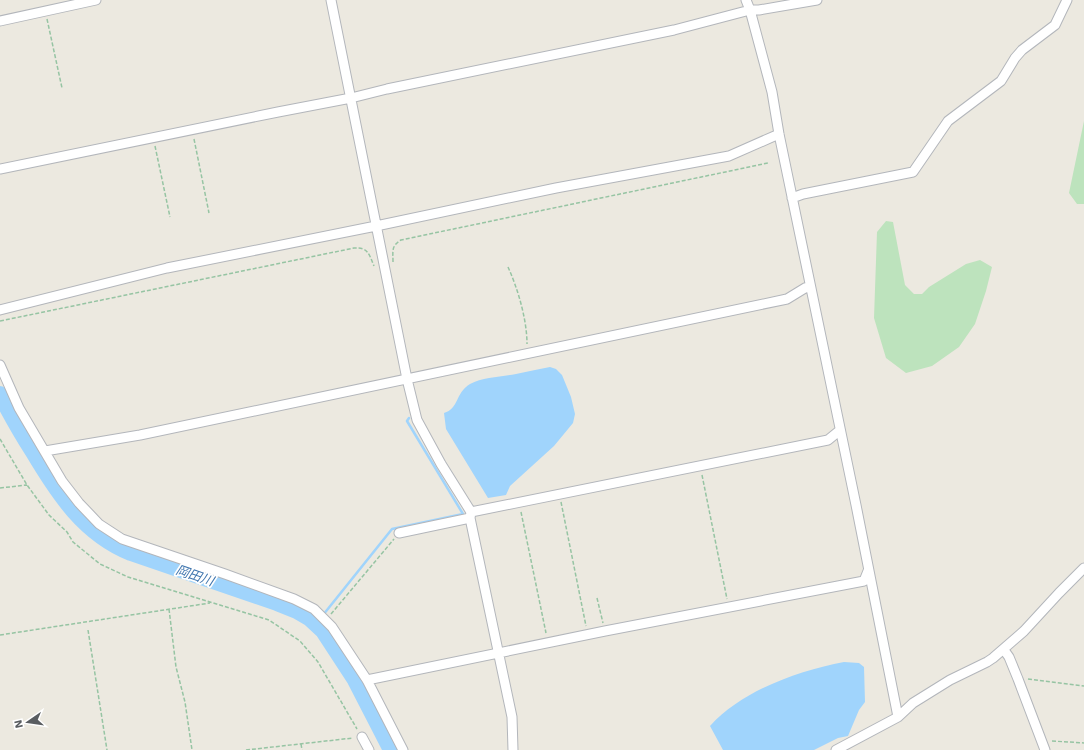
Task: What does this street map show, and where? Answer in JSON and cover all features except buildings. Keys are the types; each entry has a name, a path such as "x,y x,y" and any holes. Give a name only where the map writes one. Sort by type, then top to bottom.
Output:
{"street":[{"path":"0,21 96,0"},
{"path":"331,0 407,380 417,420 471,515 512,717 513,750"},
{"path":"746,0 772,92 779,134 839,431 856,505 898,717"},
{"path":"0,169 351,98 387,89 674,30 750,10 759,10 817,0"},
{"path":"792,198 803,194 913,172 948,121 1001,81 1014,58 1022,50 1055,25 1067,0"},
{"path":"0,310 167,268 556,188 729,156 779,134"},
{"path":"45,451 140,435 787,299 805,288 810,287"},
{"path":"0,365 19,408 62,481 79,503 99,524 122,539 294,599 314,609 332,627 367,680 403,750"},
{"path":"399,533 519,502 828,440 839,431"},
{"path":"836,750 898,717 920,699 955,677 987,662 1004,650 1084,568"},
{"path":"367,680 588,634 864,581 868,571"},
{"path":"1004,650 1009,657 1044,746"},
{"path":"362,737 369,750"}],"path":[{"path":"46,11 62,88"},
{"path":"192,129 209,213"},
{"path":"153,137 170,217"},
{"path":"508,267 517,293 525,325 527,337 526,354"},
{"path":"0,439 28,485 49,515 67,532 74,542 100,564 128,577 269,620 300,641 318,662 362,737 246,750"},
{"path":"700,466 728,607"},
{"path":"0,488 28,485"},
{"path":"559,495 588,634"},
{"path":"519,502 548,643"},
{"path":"326,621 399,533"},
{"path":"597,598 606,631"},
{"path":"0,635 210,603"},
{"path":"169,609 176,667 185,702 192,750"},
{"path":"88,630 107,750"},
{"path":"1018,679 1084,686"},
{"path":"1044,746 1046,741 1084,743"},
{"path":"301,744 302,750"}],"green space":[{"path":"1084,121 1084,204 1077,204 1069,193"},
{"path":"886,221 893,222 905,285 914,294 922,294 929,287 966,264 980,260 992,267 975,324 959,347 932,366 906,373 886,358 874,318 877,232"}],"water":[{"path":"550,367 556,369 562,375 571,397 575,414 573,423 554,446 510,486 506,495 488,498 446,429 444,413 452,408 465,388 470,384 486,379"},
{"path":"844,662 859,663 864,667 865,702 859,710 848,736 838,738 814,750 723,750 710,726 723,713 738,702 755,692 790,677"}],"waterway":[{"name":"岡田川","path":"0,394 20,431 52,483 74,511 99,535 114,545 131,553 277,603 297,611 309,618 323,631 355,680 391,750"},
{"path":"323,615 392,529 463,514 407,421 409,418"},
{"name":"岡田川","path":"315,624 320,619"}]}
